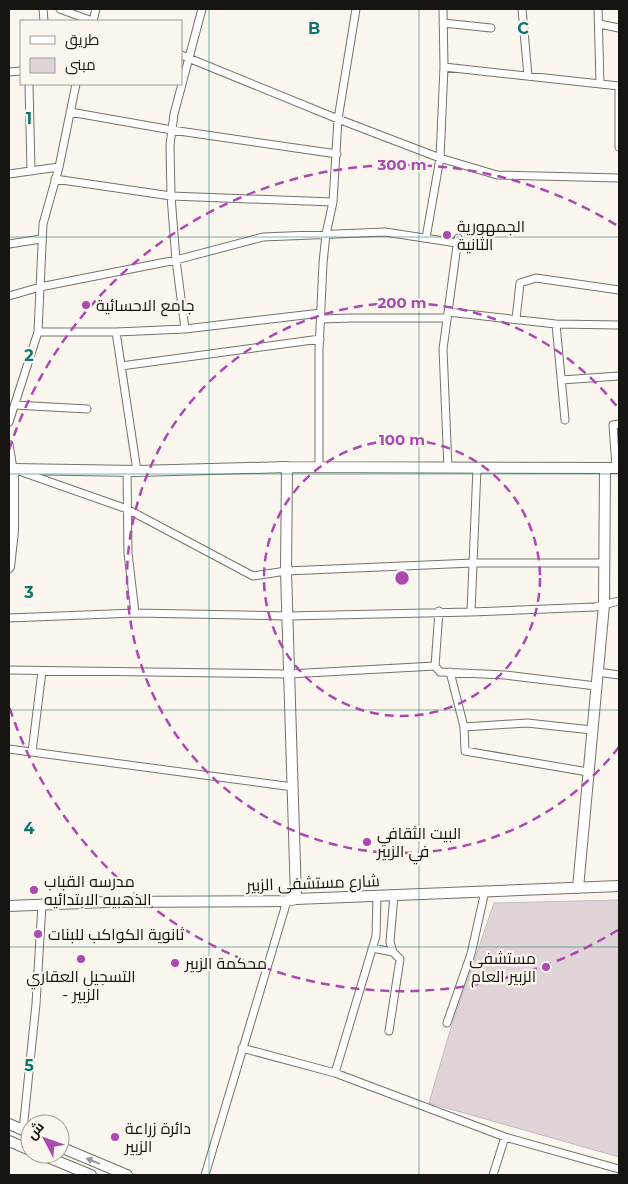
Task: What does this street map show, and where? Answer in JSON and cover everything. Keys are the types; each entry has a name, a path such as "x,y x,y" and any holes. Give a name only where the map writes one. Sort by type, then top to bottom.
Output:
{"street":[{"path":"60,9 89,20"},
{"path":"182,84 202,9"},
{"path":"319,467 320,339 326,234 333,202 338,119 356,9"},
{"path":"426,238 440,158 444,67 443,9"},
{"path":"522,9 528,76"},
{"path":"598,9 600,84"},
{"path":"443,23 491,28"},
{"path":"599,24 619,28"},
{"path":"182,55 440,158 497,175 619,178"},
{"path":"444,67 619,86 619,147"},
{"path":"30,85 31,171"},
{"path":"9,422 38,332 43,224 58,167 76,85"},
{"path":"182,85 174,114 170,145 171,196 176,260 185,329"},
{"path":"70,112 172,130 337,154"},
{"path":"9,174 58,167"},
{"path":"55,179 171,196 333,202"},
{"path":"9,296 40,287 176,260 263,237 384,232 457,241 444,350 448,468"},
{"path":"9,244 41,239"},
{"path":"516,319 520,284 536,278 619,290"},
{"path":"38,332 116,332 185,329 321,316 352,318 448,315 516,319 556,324 619,325"},
{"path":"556,324 565,420"},
{"path":"116,332 132,471 127,509 128,553 135,613"},
{"path":"121,366 320,339"},
{"path":"561,380 619,376"},
{"path":"15,405 87,408"},
{"path":"11,469 132,471 287,467 618,468 613,425 619,424"},
{"path":"9,444 11,469 9,567"},
{"path":"205,1175 242,1048 291,900 293,787 286,572 287,467"},
{"path":"471,612 477,468"},
{"path":"578,888 604,605 605,468"},
{"path":"11,469 127,509 253,576 286,572 473,563 604,563"},
{"path":"9,618 135,613 288,616 471,612 595,607 619,601"},
{"path":"440,612 435,666 440,672 505,676 596,686"},
{"path":"9,670 289,674 435,666"},
{"path":"32,752 42,671"},
{"path":"450,672 464,727 465,751 588,772"},
{"path":"598,672 619,675"},
{"path":"464,727 527,723 592,730"},
{"path":"9,749 293,787"},
{"name":"شارع مستشفى الزبير","path":"9,906 113,902 291,900 619,886"},
{"path":"447,1023 471,954 484,891"},
{"path":"389,1031 400,959 393,952 390,942 394,895"},
{"path":"335,1073 376,936 377,896"},
{"path":"27,1114 42,905"},
{"path":"372,948 393,952"},
{"path":"242,1048 335,1073 505,1137 619,1169"},
{"path":"492,1175 505,1137"},
{"path":"70,1151 127,1175"},
{"path":"63,1164 88,1175"}],"building":[{"name":"مستشفى الزبير العام","path":"619,900 619,1157 429,1103 450,1031 494,903"}],"place":[{"name":"الجمهورية الثانية","path":"447,235"},
{"name":"جامع الاحسائية","path":"86,305"},
{"name":"البيت الثقافي في الزبير","path":"367,842"},
{"name":"مدرسه القباب الذهبيه الابتدائيه","path":"34,890"},
{"name":"ثانوية الكواكب للبنات","path":"38,934"},
{"name":"التسجيل العقاري - الزبير","path":"81,959"},
{"name":"محكمة الزبير","path":"175,963"},
{"name":"مستشفى الزبير العام","path":"546,967"},
{"name":"دائرة زراعة الزبير","path":"115,1137"}]}
